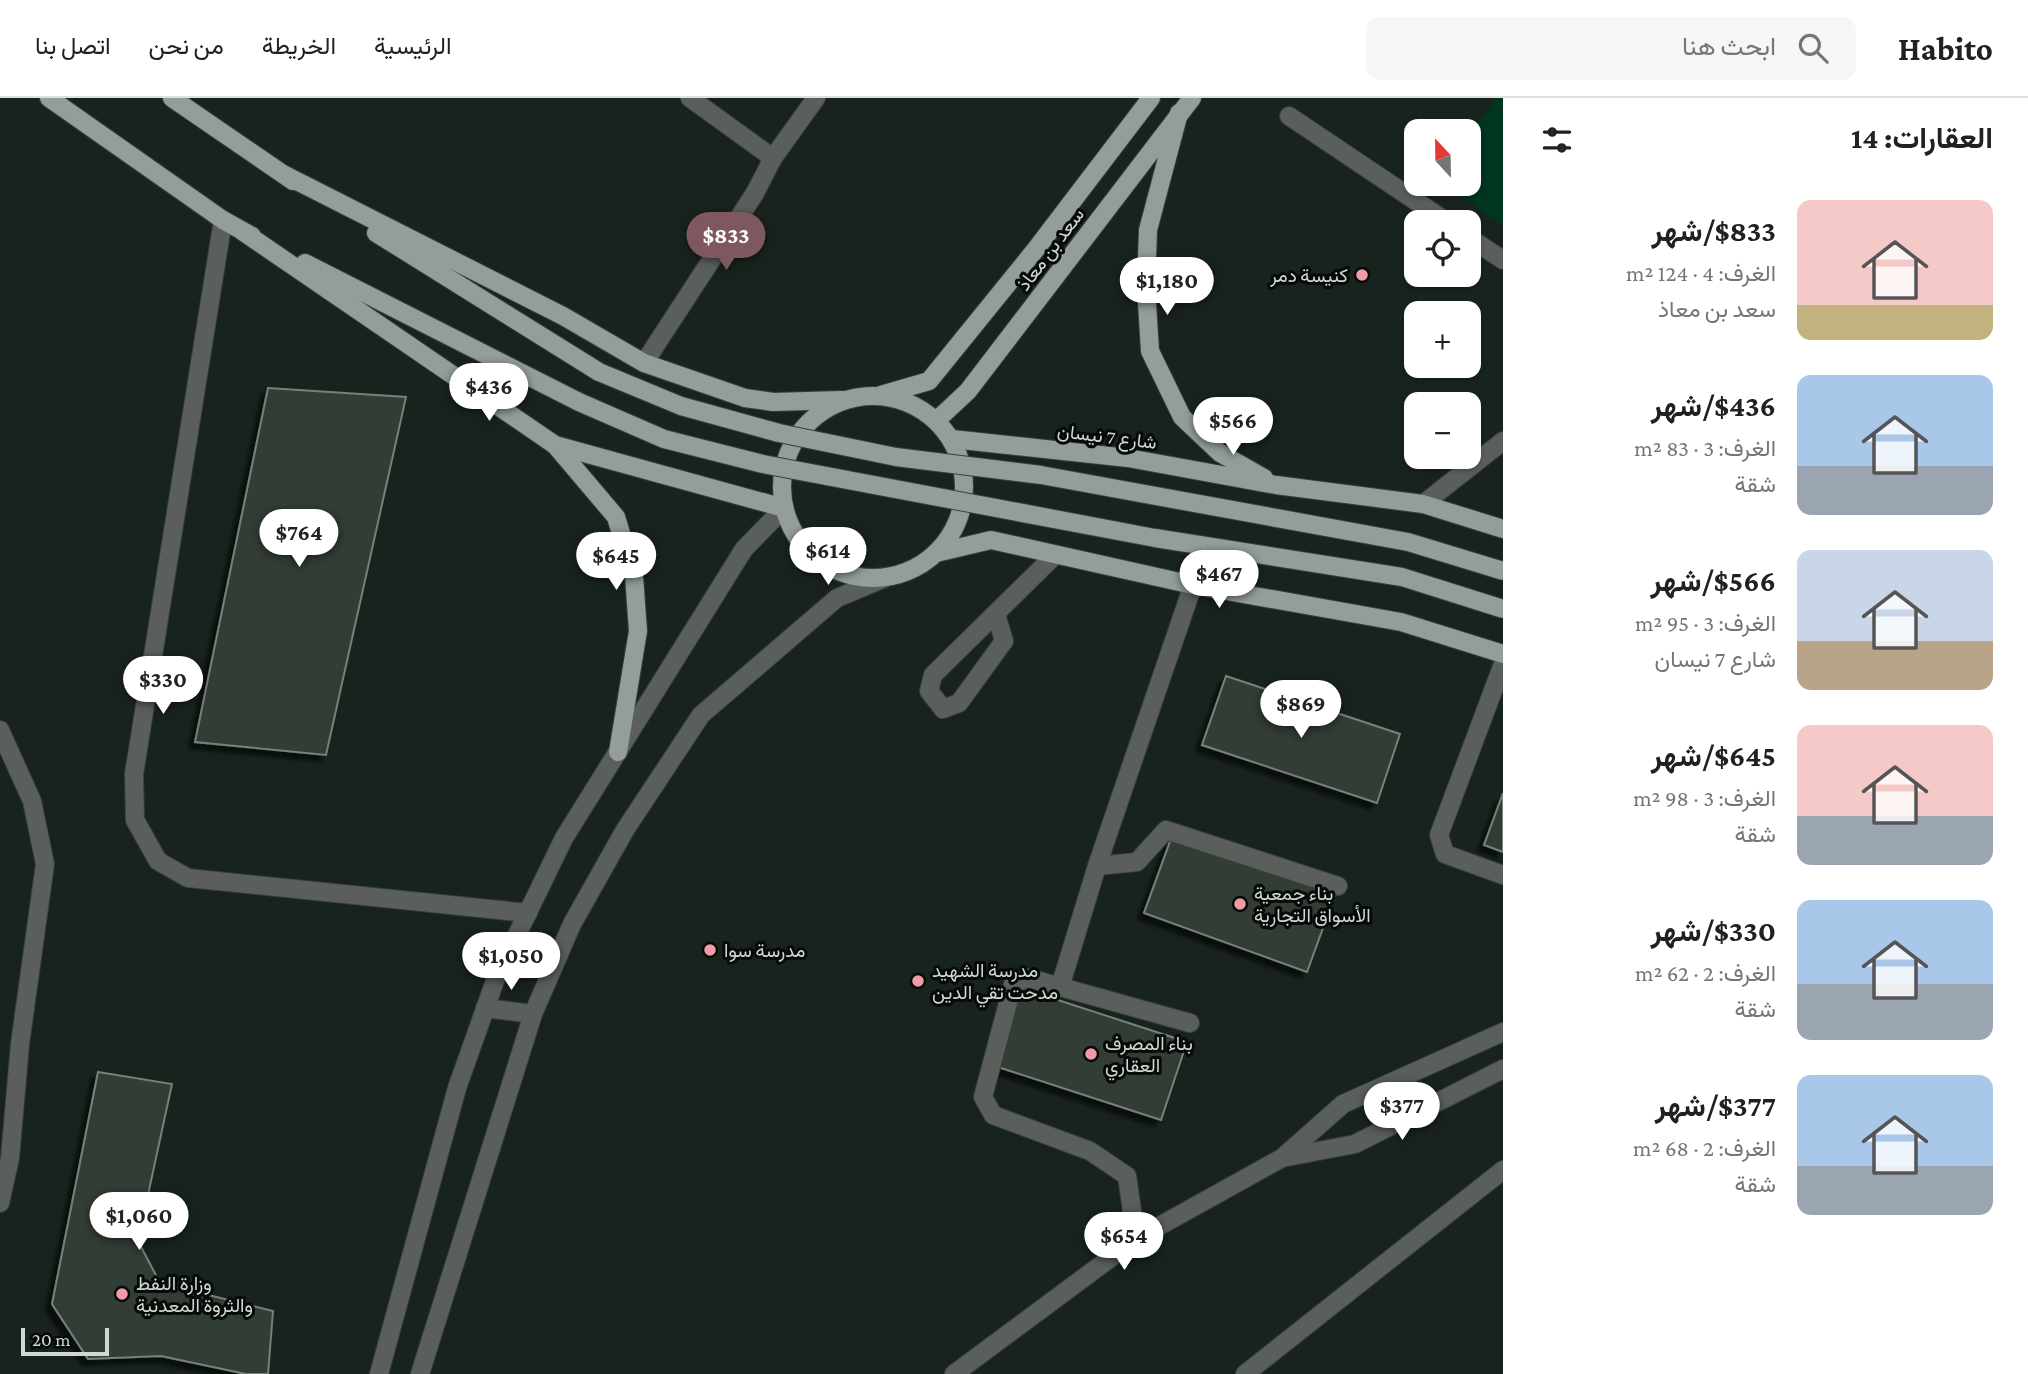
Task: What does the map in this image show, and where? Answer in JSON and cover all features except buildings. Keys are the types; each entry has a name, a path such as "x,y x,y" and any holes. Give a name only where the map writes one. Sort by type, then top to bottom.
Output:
{"main road":[{"path":"49,98 223,220 555,445 616,517 634,576 638,631 618,752"},
{"path":"172,98 285,175 599,372 681,406 779,433 896,457 1041,475 1408,542 1503,571"},
{"name":"سعد بن معاذ","path":"880,395 929,381 1151,98"},
{"name":"سعد بن معاذ","path":"937,420 968,391 1192,98"},
{"path":"1179,113 1149,230 1146,287 1150,351 1182,417 1220,453 1276,485"},
{"path":"285,175 564,316 644,363 745,398 773,402 842,400 880,395 911,403 937,420 952,439 965,477 964,505 954,531 936,553 912,569 885,578 856,577 829,567 806,550 789,525 783,508 781,482 787,456 800,432 819,412 842,400"},
{"path":"242,232 579,402 664,439 763,464 1155,538 1402,577 1503,609"},
{"name":"شارع 7 نيسان","path":"952,439 1128,458 1276,485 1423,504 1503,529"},
{"path":"555,445 783,508"},
{"path":"936,553 991,541 1193,585 1401,622 1503,654"}],"street":[{"path":"691,98 773,158"},
{"path":"644,363 755,193 773,158 816,98"},
{"path":"1289,116 1429,210"},
{"path":"223,220 134,774 135,820 158,862 188,878 528,913"},
{"path":"1481,246 1503,260"},
{"path":"1423,504 1503,441"},
{"path":"379,1374 457,1088 496,978 564,838 744,549 783,508"},
{"path":"996,614 1004,641 959,703 943,709 929,691 933,675 1055,555"},
{"path":"420,1374 533,1014 572,924 625,830 701,715 837,598 885,578"},
{"path":"1060,987 1097,866 1193,585"},
{"path":"1503,664 1439,835 1445,855 1503,875"},
{"path":"0,730 32,801 45,864 20,1044 10,1158 0,1203"},
{"path":"1097,866 1137,862 1166,830 1338,886"},
{"path":"1136,1239 1127,1176 1090,1151 993,1115 982,1097 1013,984 1028,978 1190,1023"},
{"path":"485,1009 533,1014"},
{"path":"954,1374 1136,1239 1282,1158 1343,1104 1503,1032"},
{"path":"1282,1158 1355,1144 1503,1069"},
{"path":"1245,1374 1503,1170"}],"green space":[{"path":"1496,98 1503,98 1503,225 1460,196 1481,196 1481,119"}],"place":[{"name":"كنيسة دمر","path":"1362,275"},
{"name":"بناء جمعية الأسواق التجارية","path":"1240,904"},
{"name":"مدرسة سوا","path":"710,950"},
{"name":"مدرسة الشهيد مدحت تقي الدين","path":"918,981"},
{"name":"بناء المصرف العقاري","path":"1091,1054"},
{"name":"وزارة النفط والثروة المعدنية","path":"122,1294"}]}
